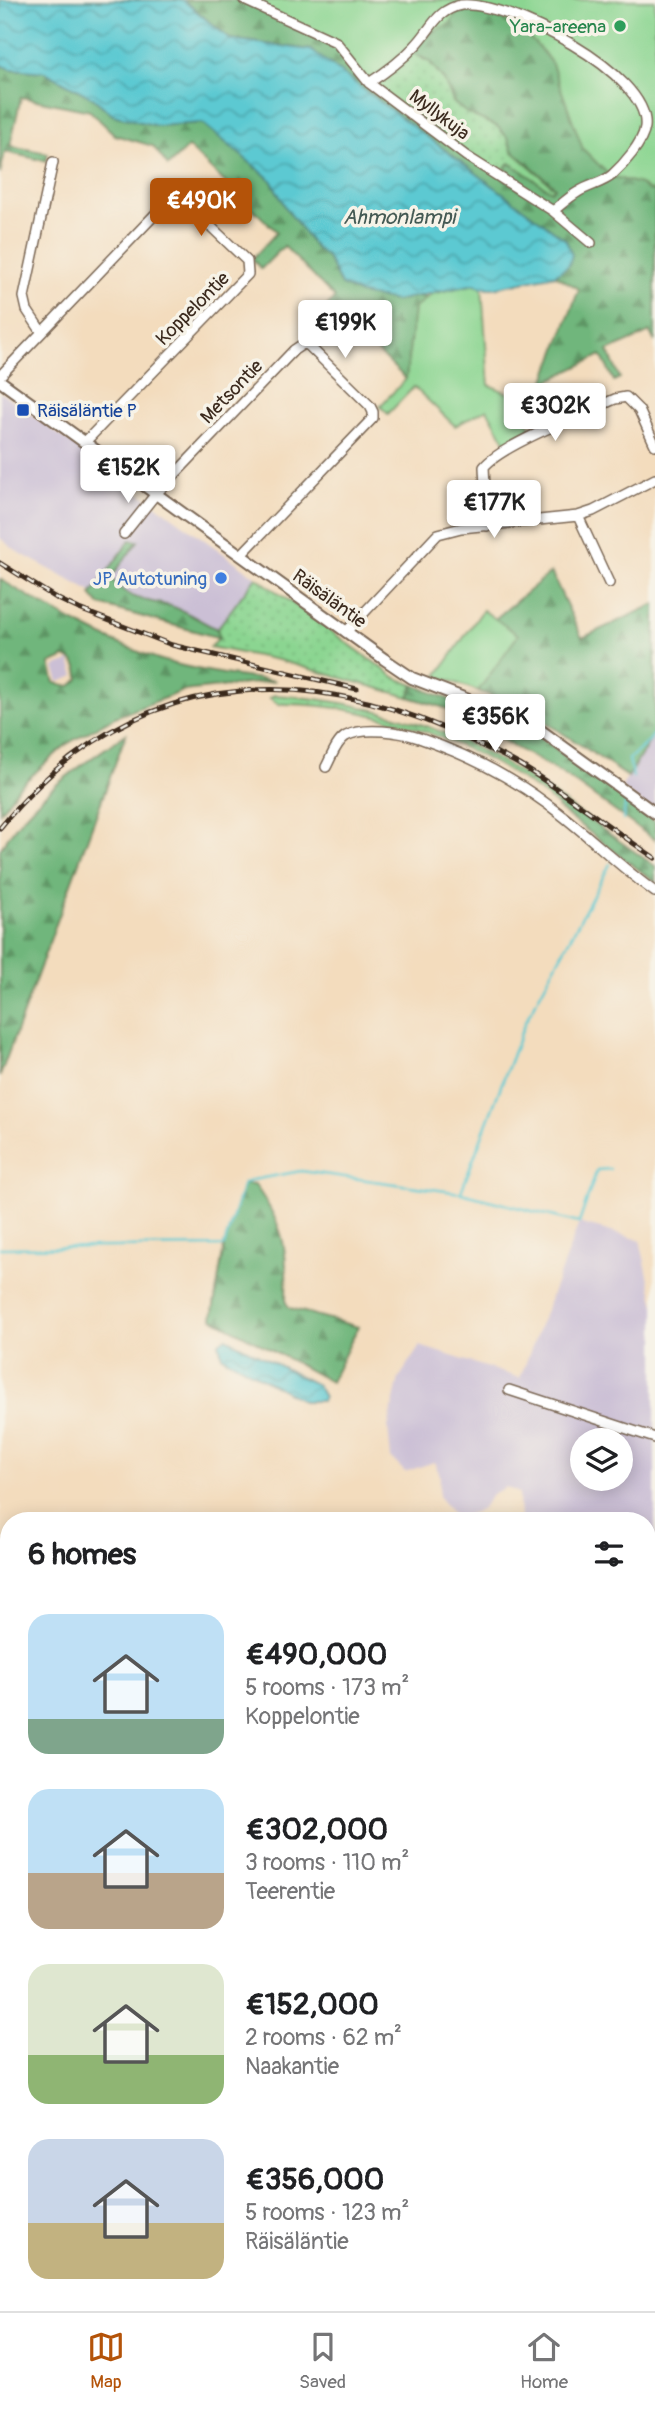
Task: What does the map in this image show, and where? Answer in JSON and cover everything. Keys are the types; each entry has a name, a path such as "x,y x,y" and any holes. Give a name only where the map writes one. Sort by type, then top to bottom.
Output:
{"street":[{"name":"Myllykuja","path":"244,0 335,42 369,83 466,156 553,211 591,243"},
{"path":"369,83 393,67 416,45 438,14 465,2 495,7 559,35 613,71 640,107 645,126 635,147 610,176 579,191 553,211"},
{"path":"41,331 27,310 24,297 53,162"},
{"name":"Koppelontie","path":"0,376 164,205 172,199 183,200 248,265 247,276 85,442"},
{"name":"Metsontie","path":"155,495 294,349 303,344 311,346 370,406 373,418 241,555"},
{"name":"Räisäläntie","path":"0,382 412,678 533,725 655,813"},
{"path":"487,526 484,467 491,458 529,439 615,399 626,397 639,410 655,445"},
{"path":"346,632 438,534 461,527 578,516 655,480"},
{"path":"124,534 155,495"},
{"path":"578,516 609,583"},
{"path":"326,767 346,736 367,732 386,730 452,749 483,763 548,805 655,892"},
{"path":"509,1390 655,1438"}],"shaded area":[{"path":"0,392 256,577 217,629 172,607 108,601 16,551 0,538"},
{"path":"70,661 75,676 59,682 54,667"},
{"path":"655,732 655,813 621,788"},
{"path":"579,1223 640,1240 655,1306 655,1512 520,1512 519,1493 506,1487 492,1494 481,1510 451,1512 439,1497 440,1475 434,1462 405,1472 391,1458 388,1427 399,1378 420,1346 520,1378"}],"green space":[{"path":"183,0 244,0 336,42 369,83 519,189 505,167 510,163 551,191 555,187 512,150 508,138 497,126 468,114 454,103 444,80 430,62 410,51 457,12 466,10 497,17 532,39 552,64 583,149 610,176 655,191 655,342 650,332 608,351 620,378 614,381 601,355 544,383 579,289 555,275 569,265 311,50 230,39"},
{"path":"244,0 655,0 655,191 610,176 583,149 552,64 523,33 498,17 471,11 457,12 450,24 430,32 369,83 335,42"},
{"path":"410,51 430,62 444,80 454,103 469,114 497,126 508,138 512,151 555,188 551,191 505,167 516,181 519,191 369,83"},
{"path":"0,65 12,69 45,72 93,98 113,115 157,126 202,123 214,130 271,180 286,208 314,246 327,257 341,285 395,301 415,296 426,297 414,309 406,379 336,312 325,322 318,315 335,298 284,246 261,269 252,259 277,232 188,147 168,166 153,146 115,135 90,111 21,97 10,146 48,153 46,161 5,152 0,174"},
{"path":"475,284 482,288 489,385 515,396 531,429 506,443 487,409 455,426 414,387 388,414 380,406 406,379 414,309 431,294"},
{"path":"130,540 138,541 111,578 118,586 131,596 171,606 188,614 217,629 220,638 100,605 91,595"},
{"path":"551,572 582,638 655,604 655,732 628,777 537,718 478,691 518,635 495,619"},
{"path":"256,577 396,678 414,685 409,697 278,660 210,647 219,638 217,629"},
{"path":"0,579 77,624 158,659 216,673 275,681 183,691 115,717 67,744 19,787 0,812","holes":["65,657 76,665 78,671 79,679 71,686 55,683 50,664"]},
{"path":"483,610 518,635 478,691 437,676"},
{"path":"414,685 538,736 655,822 655,840 563,774 445,708 409,697"},
{"path":"274,695 354,705 427,726 496,759 565,803 556,804 495,763 425,731 351,710 278,704 270,698"},
{"path":"126,734 0,1076 0,850 12,831 40,799"},
{"path":"565,803 655,866 655,882 556,804"},
{"path":"243,1184 255,1185 279,1228 285,1254 286,1303 290,1308 358,1327 331,1382 212,1318 224,1246"}],"water":[{"name":"Ahmonlampi","path":"0,0 183,0 230,39 311,50 566,240 572,255 569,265 555,275 494,288 482,288 475,284 395,301 360,294 341,285 327,257 314,246 286,208 271,180 202,123 157,126 113,115 93,98 45,72 11,69 0,65"},
{"path":"226,1338 317,1385 324,1397 321,1401 303,1401 222,1356 219,1342"}],"waterway":[{"path":"633,777 629,759 655,732"},
{"path":"623,820 626,800"},
{"path":"461,1192 525,1022 610,864"},
{"path":"0,1248 224,1246 243,1184 301,1171 461,1193 579,1223 597,1170 610,1169"}],"railway":[{"path":"0,563 79,609 172,645 357,689"},
{"path":"0,828 49,776 102,736 159,709 218,694 279,690 343,697 407,714 472,741 537,776 655,858"}],"place":[{"name":"Yara-areena","path":"620,26"},
{"name":"Räisäläntie P","path":"23,410"},
{"name":"JP Autotuning","path":"221,578"}]}
